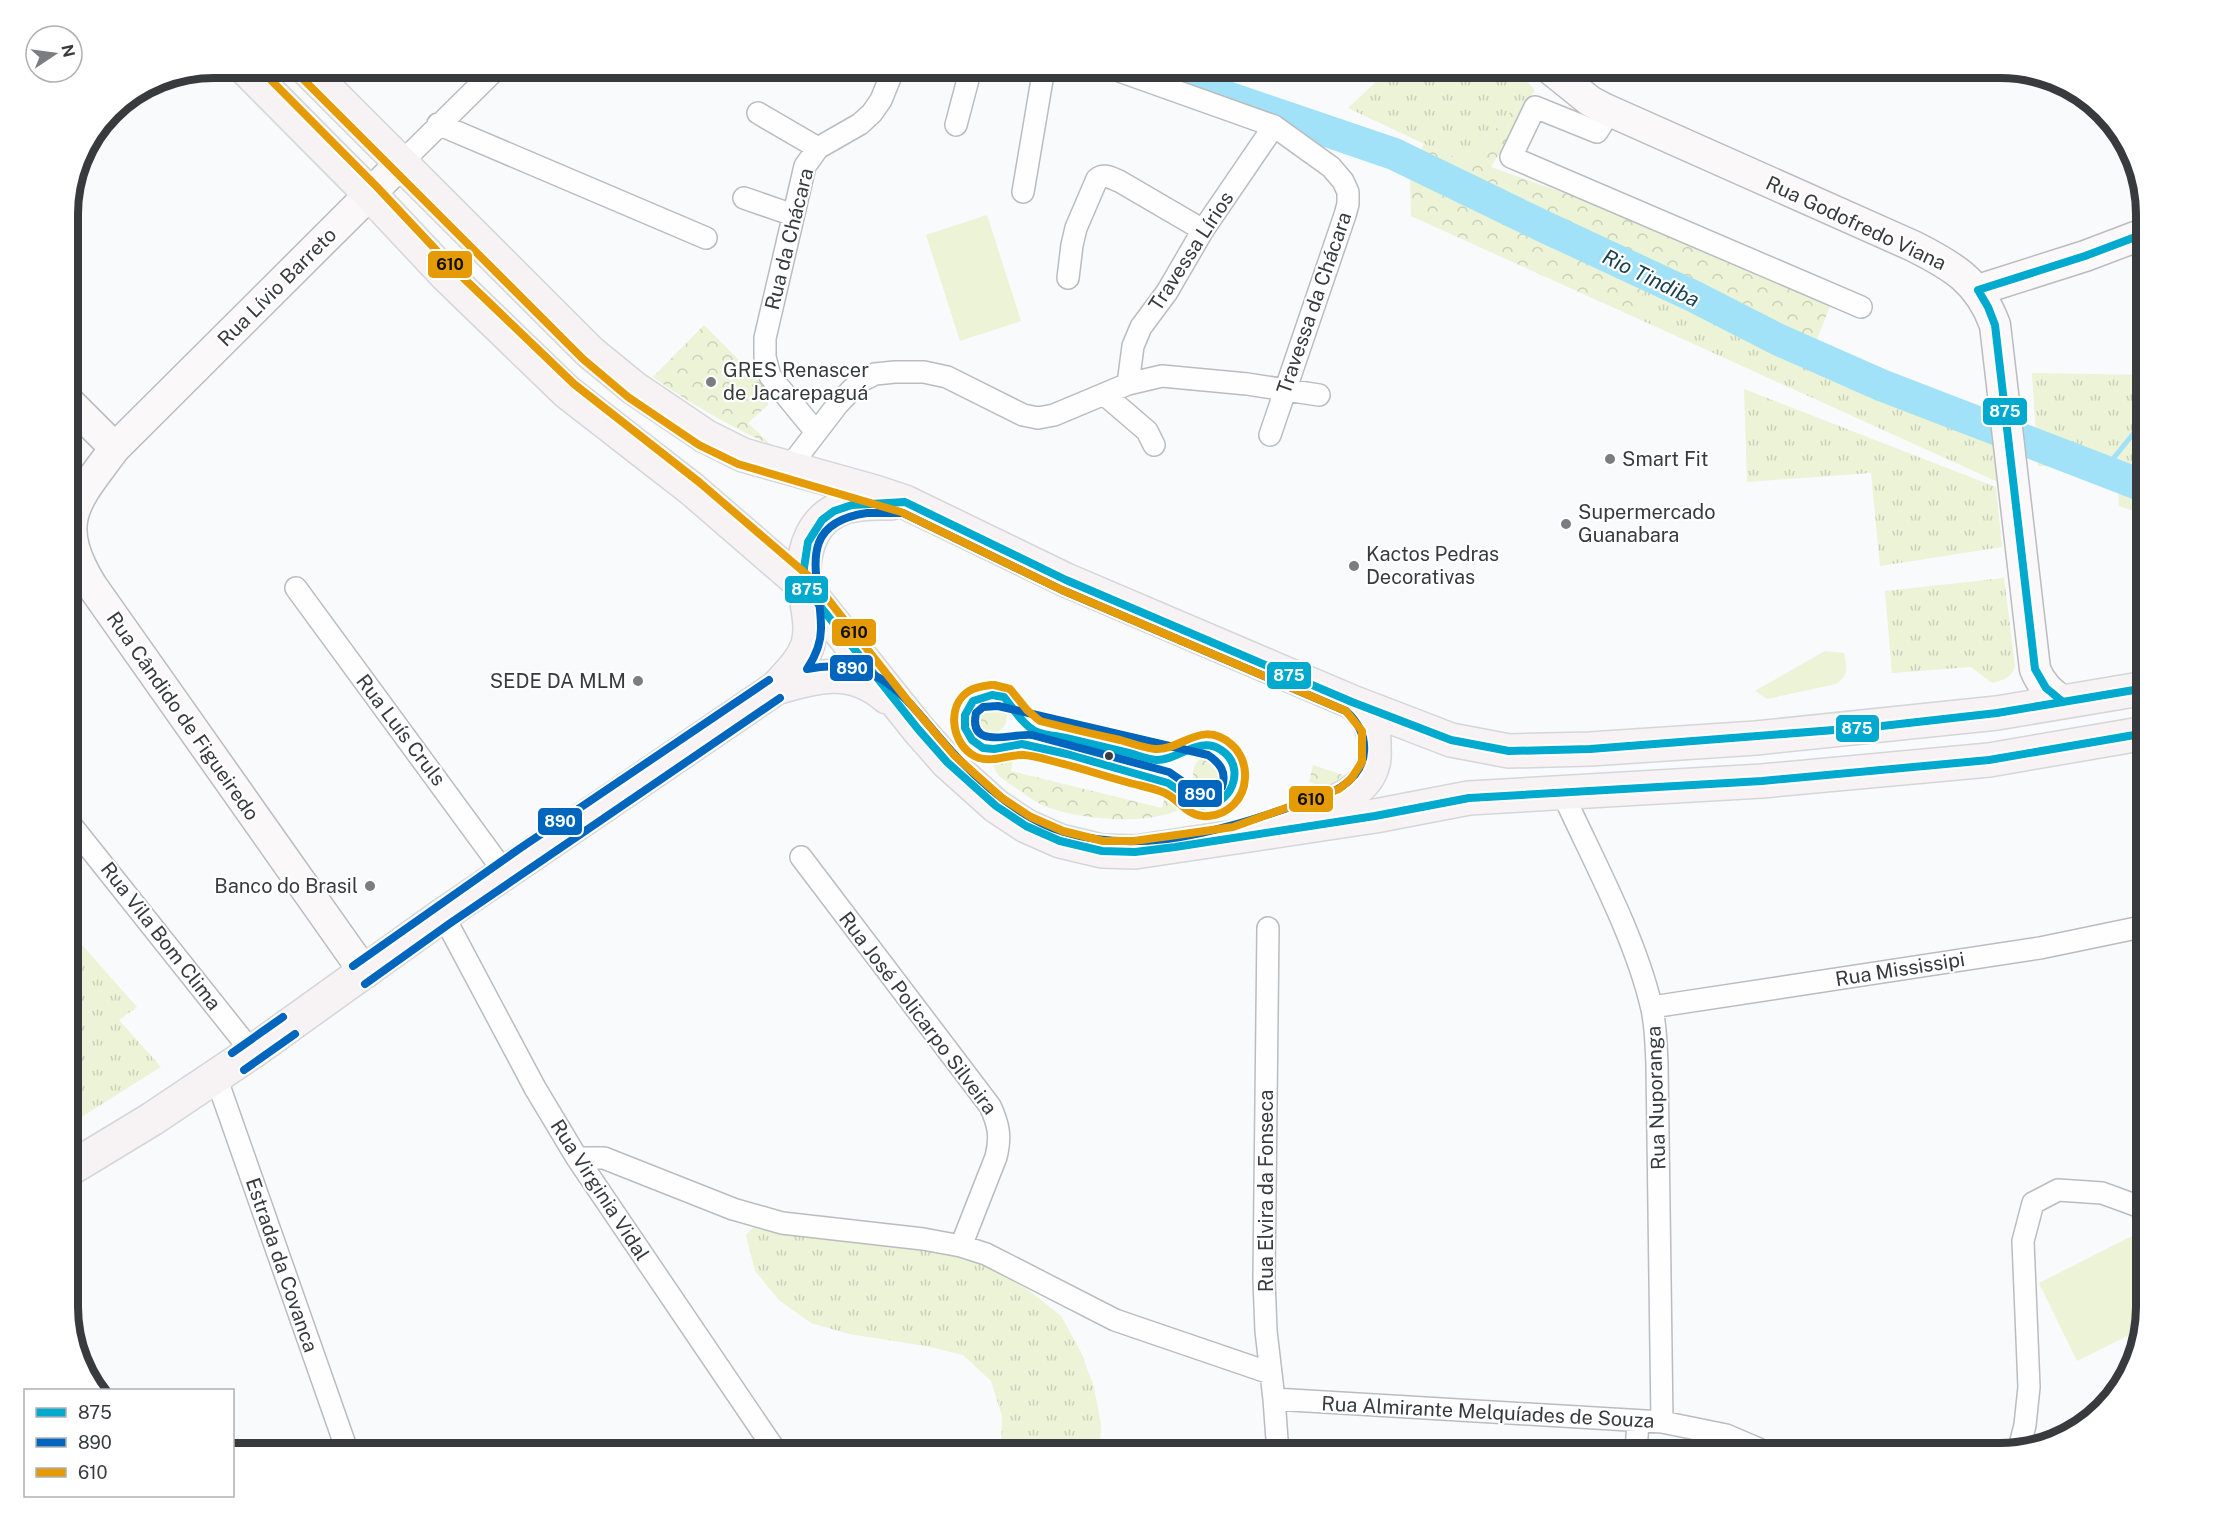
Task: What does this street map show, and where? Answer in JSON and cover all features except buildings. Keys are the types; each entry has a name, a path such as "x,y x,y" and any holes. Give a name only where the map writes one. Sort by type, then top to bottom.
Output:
{"main road":[{"path":"254,78 370,194 446,275 567,392 693,490 804,586 900,708 947,762 996,806 1026,826 1060,841 1102,851 1134,852 1382,815 1469,798 1762,781 1989,760 2136,734"},
{"path":"316,78 590,352 634,388 705,436 743,455 905,502 1066,580 1352,702 1451,740 1509,751 1590,749 1756,738 2013,710 2136,690"},
{"path":"78,1164 216,1077 365,973 443,915 776,688 800,661 809,643 811,629 804,586 804,568 808,542 822,520 834,511 852,505 905,502"},
{"path":"776,688 820,676 845,676 863,682 881,692 900,708"},
{"path":"1236,837 1344,798 1358,787 1373,764 1374,739 1373,728 1365,715 1352,702"}],"street":[{"name":"Rua Lívio Barreto","path":"115,448 486,78"},
{"name":"Rua da Chácara","path":"816,432 770,376 765,357 765,338 805,166 818,148 853,129 872,113 881,100 890,78"},
{"path":"957,125 969,78"},
{"path":"1023,192 1042,78"},
{"name":"Travessa da Chácara","path":"1139,78 1274,126 1331,167 1343,181 1348,192 1348,204 1270,435"},
{"name":"Rua Godofredo Viana","path":"1562,78 1590,101 1603,108 1913,246 1960,272 1978,290 1995,325 2035,669 2040,682 2063,702"},
{"path":"1603,108 1602,124 1597,132 1535,107 1511,157 1861,307"},
{"path":"758,113 818,148"},
{"path":"438,124 706,238"},
{"name":"Travessa Lírios","path":"1128,384 1133,346 1141,327 1167,292 1203,230 1274,126"},
{"path":"1068,278 1076,228 1100,176 1119,182 1203,230"},
{"path":"744,198 793,215"},
{"path":"1978,290 2085,256 2136,236"},
{"path":"788,469 838,404 859,382 875,374 924,372 947,377 1023,415 1038,418 1054,415 1128,384 1162,376 1285,389 1319,395"},
{"path":"1105,395 1147,431 1154,445"},
{"path":"78,411 115,448"},
{"name":"Rua Cândido de Figueiredo","path":"78,501 115,448"},
{"name":"Rua Cândido de Figueiredo","path":"78,564 365,973"},
{"name":"Rua Luís Cruls","path":"296,588 505,873"},
{"path":"2013,710 2035,669"},
{"name":"Rua Nuporanga","path":"1562,792 1642,972 1652,1008 1658,1076 1662,1422"},
{"name":"Rua Vila Bom Clima","path":"78,834 252,1052"},
{"name":"Rua José Policarpo Silveira","path":"801,857 990,1106 997,1119 1000,1142 996,1157 961,1246"},
{"name":"Rua Virginia Vidal","path":"443,915 534,1088 577,1158 770,1443"},
{"name":"Rua Elvira da Fonseca","path":"1268,928 1264,1279 1266,1331 1275,1399 1277,1443"},
{"name":"Rua Mississipi","path":"1652,1008 2040,948 2136,928"},
{"name":"Estrada da Covanca","path":"216,1077 344,1443"},
{"path":"577,1158 612,1160 733,1209 782,1223 923,1239 961,1246 986,1254 1115,1320 1270,1373"},
{"path":"2021,1441 2029,1387 2023,1241 2033,1203 2058,1190 2102,1193 2136,1205"},
{"name":"Rua Almirante Melquíades de Souza","path":"1275,1399 1662,1422 1726,1435 1744,1443"},
{"path":"1637,1443 1638,1420"}],"green space":[{"path":"1380,78 1524,78 1535,90 1524,105 1509,113 1467,164 1348,108"},
{"path":"1524,105 1507,141 1491,167 1672,231 1831,304 1809,359 1645,289 1632,316 1411,216 1410,176 1424,144 1467,164 1509,113"},
{"path":"987,215 1021,321 960,341 926,235"},
{"path":"1644,288 1995,439 1998,482 1632,316"},
{"name":"GRES Renascer de Jacarepaguá","path":"704,325 767,388 768,405 748,423 771,445 710,414 653,377"},
{"path":"2032,373 2136,375 2136,512 2119,506 2117,467 2038,466"},
{"path":"1744,389 1996,487 2002,547 1880,566 1871,473 1747,482"},
{"path":"2004,578 2015,666 2009,676 1992,683 1971,667 1892,673 1885,591"},
{"path":"1825,651 1844,653 1846,671 1836,684 1767,699 1755,691"},
{"path":"991,701 1003,705 1007,717 1003,729 991,733 979,729 975,717 979,705"},
{"path":"1003,756 1013,758 1011,771 1162,808 1166,793 1177,796 1184,807 1153,817 1133,819 1092,817 1055,810 1040,804 1005,781 996,772 994,758"},
{"path":"1210,756 1222,761 1227,773 1222,785 1210,790 1198,785 1193,773 1198,761"},
{"path":"1313,765 1349,777 1329,788 1309,782"},
{"path":"78,940 137,1007 119,1020 161,1067 78,1119"},
{"path":"755,1225 951,1251 991,1266 1031,1292 1061,1316 1080,1350 1094,1387 1101,1425 1100,1443 1001,1443 1002,1416 991,1381 963,1355 926,1346 849,1334 811,1323 780,1301 755,1271 746,1235"},
{"path":"2136,1234 2136,1306 2133,1333 2077,1361 2039,1283"}],"waterway":[{"name":"Rio Tindiba","path":"1182,78 1224,96 1394,154 1693,296 1779,340 1881,385 2136,483"},
{"path":"2104,470 2136,430"}],"transit line":[{"name":"610","path":"269,78 453,268 574,384 699,482 812,579 908,701 954,755 1002,798 1031,817 1063,831 1103,841 1134,841 1233,827 1339,789 1351,779 1362,762 1362,731 1346,711 1062,590 901,512 738,464 699,445 628,397 583,359 302,78"},
{"name":"875","path":"2063,702 2046,688 2035,669 1995,325 1978,290 2085,256 2136,237"},
{"name":"875","path":"2136,690 1997,713 1873,727 1590,749 1509,751 1451,740 1352,702 1066,580 905,502 852,505 834,511 822,520 808,542 804,568 804,586 947,762 996,806 1026,826 1060,841 1102,851 1135,852 1175,847 1375,816 1469,798 1762,781 1989,760 2136,735"},
{"name":"890","path":"867,513 903,513 1062,590 1346,711 1360,730 1363,741 1364,751 1358,770 1341,787 1320,797 1234,825 1167,839 1102,840 1064,832 1033,819 1004,800 978,778 908,701 876,676 856,669 834,666 807,669 813,660 821,635 816,574 819,542 828,529 843,519 867,513"},
{"name":"890","path":"353,966 519,849 769,680"},
{"name":"610","path":"991,685 969,691 957,705 954,722 956,732 964,748 971,754 984,759 1017,755 1044,759 1161,791 1201,816 1222,813 1234,804 1242,793 1245,773 1242,760 1235,748 1221,738 1201,735 1165,748 1146,748 1040,721 1027,710 1010,689 994,685"},
{"name":"875","path":"992,695 1004,697 1022,720 1038,732 1149,759 1164,759 1197,747 1213,746 1229,757 1233,766 1232,785 1220,800 1200,805 1168,783 1067,754 1022,744 994,749 983,748 972,740 965,728 965,715 973,701 992,695"},
{"name":"890","path":"365,984 780,698"},
{"name":"890","path":"998,706 1208,755 1216,761 1223,772 1222,787 1213,795 1202,795 1169,772 1032,735 994,738 985,736 975,725 976,713 983,707 998,706"},
{"name":"890","path":"232,1053 283,1017"},
{"name":"890","path":"244,1070 295,1034"}],"place":[{"name":"GRES Renascer de Jacarepaguá","path":"711,382"},
{"name":"Smart Fit","path":"1610,459"},
{"name":"Supermercado Guanabara","path":"1566,524"},
{"name":"Kactos Pedras Decorativas","path":"1354,566"},
{"name":"SEDE DA MLM","path":"638,681"},
{"name":"Banco do Brasil","path":"370,886"}]}
